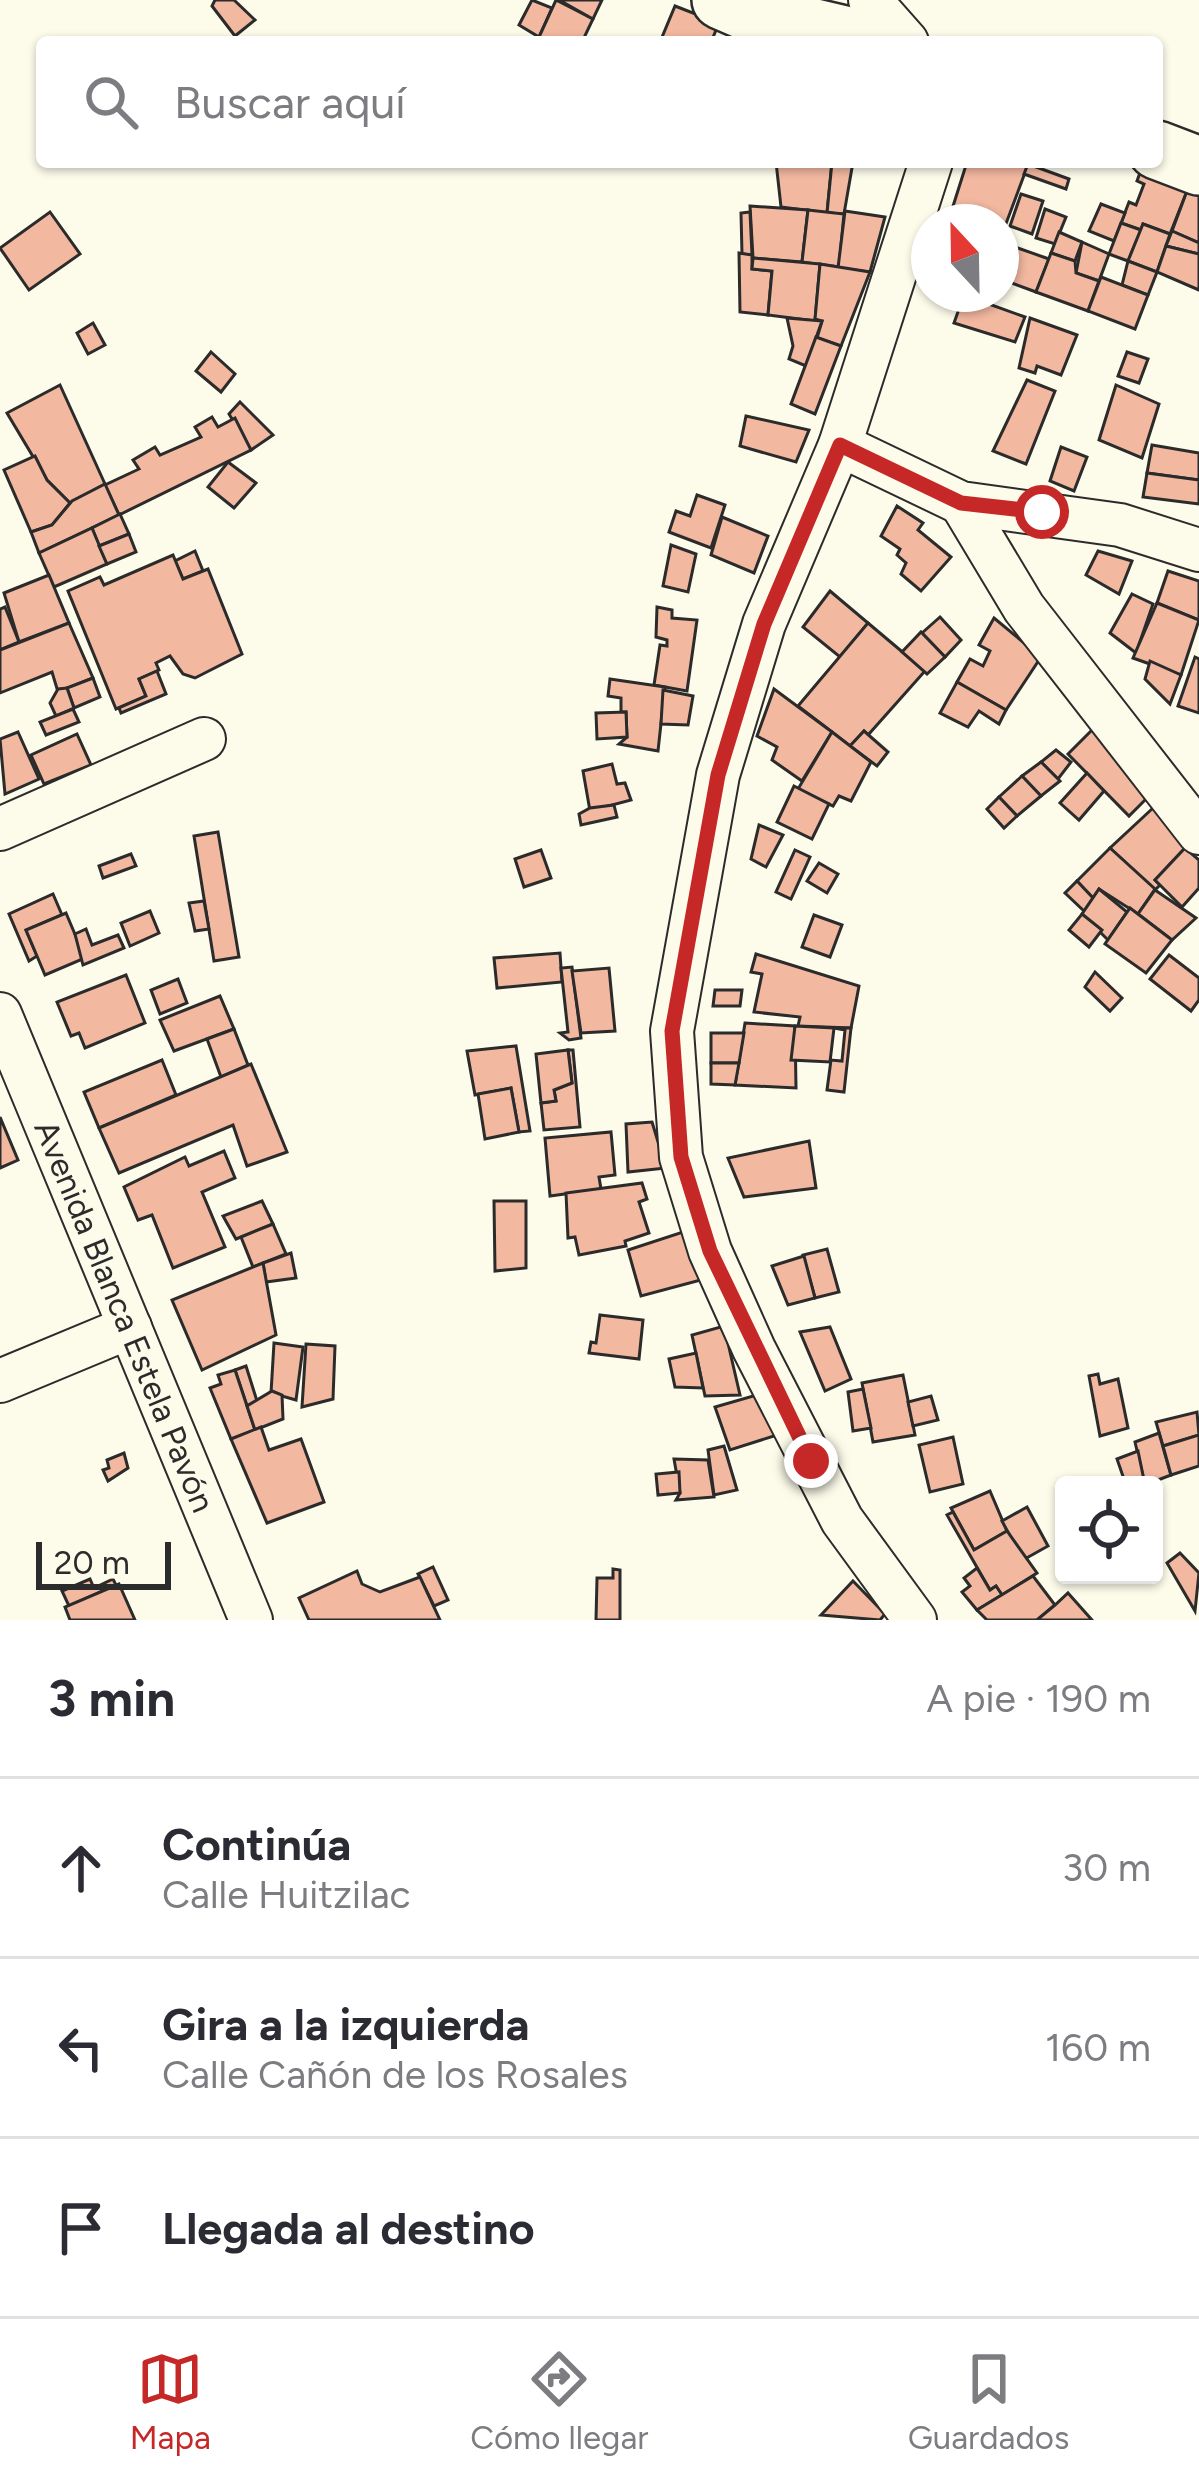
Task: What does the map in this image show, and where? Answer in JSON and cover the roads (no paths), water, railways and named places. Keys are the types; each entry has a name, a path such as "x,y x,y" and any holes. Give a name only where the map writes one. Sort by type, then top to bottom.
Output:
{"street":[{"path":"721,0 751,13 849,36"},
{"path":"870,0 902,36"},
{"path":"1163,152 1199,166"},
{"path":"915,1620 842,1520 754,1349 710,1251 681,1157 672,1031 718,775 764,624 840,445 929,168"},
{"path":"840,445 961,503 1120,525 1199,550"},
{"path":"961,503 1024,608 1199,833"},
{"path":"0,829 204,739"},
{"name":"Avenida Blanca Estela Pavón","path":"0,1014 251,1620"},
{"path":"0,1381 130,1327"}]}
